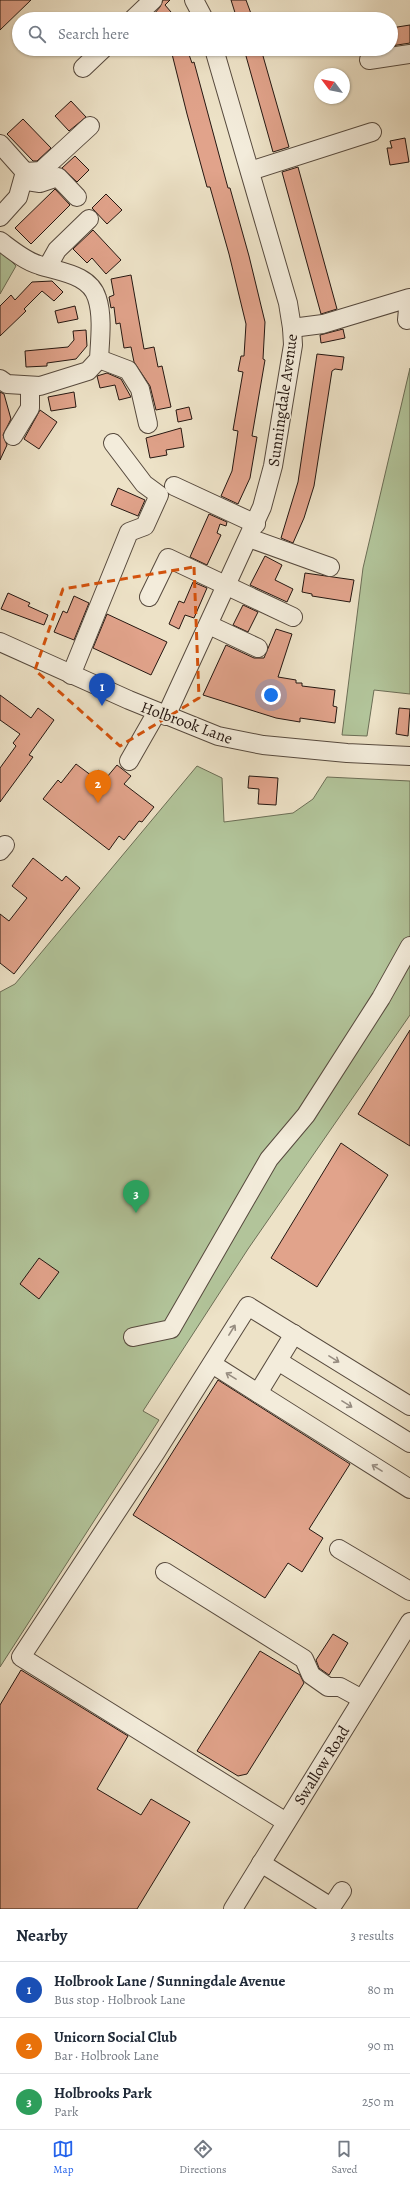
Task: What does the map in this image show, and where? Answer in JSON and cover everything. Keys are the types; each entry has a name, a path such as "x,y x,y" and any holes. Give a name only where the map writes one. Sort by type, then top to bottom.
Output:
{"street":[{"path":"140,12 153,0"},
{"path":"194,0 200,12"},
{"path":"398,56 410,54"},
{"path":"83,68 96,56"},
{"name":"Sunningdale Avenue","path":"129,761 162,714 209,625 253,531 273,466 292,345 292,328 288,303 216,56"},
{"path":"369,60 396,56"},
{"path":"24,176 41,171 90,126"},
{"path":"250,171 372,132"},
{"path":"0,144 24,176 40,182 58,177 77,197"},
{"path":"0,217 18,197 24,176"},
{"path":"48,266 57,250 89,218"},
{"path":"0,241 31,262 40,266 48,266 73,275 89,284 97,298 99,359 88,371 40,386 30,387 7,384 0,379"},
{"path":"292,328 323,324 409,298 407,320"},
{"path":"99,359 128,370 140,389 148,424"},
{"path":"13,436 30,408 30,387"},
{"path":"71,675 129,532 145,526 159,495 144,484 113,443"},
{"path":"174,486 253,531 330,567"},
{"path":"149,597 168,558 228,585 292,617"},
{"path":"209,625 258,648"},
{"name":"Holbrook Lane","path":"0,642 71,675 218,736 263,746 347,753 410,756"},
{"path":"133,1337 171,1329 269,1158 306,1115 381,998 410,946"},
{"path":"286,1822 21,1657 156,1452 248,1306 410,1406"},
{"path":"258,1393 294,1334"},
{"path":"278,1361 410,1443"},
{"path":"212,1364 410,1489"},
{"path":"339,1549 410,1591"},
{"path":"165,1572 304,1659 311,1675 328,1687 340,1687 362,1699"},
{"name":"Swallow Road","path":"233,1909 362,1699 404,1646 410,1622"},
{"path":"261,1863 331,1908 342,1891"}],"highlighted area":[{"path":"194,567 199,698 120,746 35,670 63,589"}],"green space":[{"path":"0,250 16,266 0,294"},
{"path":"410,368 410,694 374,690 367,736 342,735 363,568"},
{"path":"197,766 222,778 224,822 293,813 313,799 327,777 410,781 410,1015 248,1249 143,1411 159,1420 0,1667 0,992 15,984"}],"building":[{"path":"0,0 31,0 19,12 12,12 12,18 0,30"},
{"path":"163,0 170,0 165,5 171,12 156,12"},
{"path":"231,0 246,0 250,12 235,12"},
{"path":"410,25 410,43 398,45 398,27"},
{"path":"172,56 190,56 192,63 194,62 228,188 230,188 249,256 265,322 263,359 265,360 252,436 257,437 250,478 238,504 221,496 232,471 236,445 238,431 233,430 243,372 238,371 241,356 244,356 246,324 229,254 210,187 207,187"},
{"path":"246,56 263,56 289,147 273,152"},
{"path":"71,101 86,117 69,131 55,116"},
{"path":"23,119 51,148 37,161 33,161 7,134"},
{"path":"405,138 409,162 390,165 387,148 392,148 390,141"},
{"path":"75,156 89,170 77,182 62,168"},
{"path":"298,167 337,309 321,314 282,172"},
{"path":"55,189 70,205 31,244 15,228"},
{"path":"106,194 122,210 107,224 92,208"},
{"path":"93,230 121,260 106,274 92,258 87,263 73,249"},
{"path":"131,275 144,349 154,347 158,367 162,366 171,407 156,410 150,386 134,362 131,347 124,348 120,323 116,324 114,307 111,308 109,297 114,295 111,279"},
{"path":"52,281 63,292 54,301 42,291 24,309 26,311 0,336 0,306 11,295 15,300 32,282"},
{"path":"75,306 78,319 58,323 55,311"},
{"path":"343,329 345,338 321,343 320,335"},
{"path":"86,330 87,346 76,359 47,363 47,366 26,367 25,351 68,347 74,340 73,331"},
{"path":"317,354 344,357 342,370 335,369 332,371 314,486 304,518 293,543 281,538 298,482"},
{"path":"107,373 121,379 131,397 119,400 115,385 100,388 97,376"},
{"path":"0,392 4,394 11,419 3,435 7,445 0,460"},
{"path":"74,392 76,407 51,411 48,397"},
{"path":"189,407 192,419 178,422 176,410"},
{"path":"40,410 57,422 39,449 24,439"},
{"path":"181,428 184,447 166,450 167,455 150,458 146,438"},
{"path":"118,488 145,500 138,516 111,505"},
{"path":"209,514 227,522 226,526 220,524 217,533 221,535 207,565 190,557"},
{"path":"265,556 282,565 275,580 293,589 287,602 250,585"},
{"path":"305,573 354,580 350,602 312,596 312,594 302,592"},
{"path":"193,582 207,588 194,618 185,615 179,629 169,624 179,601 184,603"},
{"path":"8,593 30,603 28,606 48,615 44,625 1,609"},
{"path":"74,596 89,603 74,640 54,632 63,611 67,613"},
{"path":"243,605 258,612 248,632 233,625"},
{"path":"107,614 167,642 151,675 93,648"},
{"path":"276,629 292,634 278,677 296,680 296,683 302,683 302,686 335,690 333,706 337,707 335,723 300,718 300,722 276,718 203,695 226,645 254,658 264,658"},
{"path":"0,695 31,718 38,708 54,720 29,755 33,757 0,802 0,768 16,746 13,743 20,734 0,720"},
{"path":"399,708 410,709 408,736 396,734"},
{"path":"76,764 92,776 98,770 107,777 117,765 131,776 124,784 154,807 142,822 139,821 124,840 119,836 109,850 43,799 58,780 61,783"},
{"path":"249,776 278,778 276,805 258,804 259,789 248,788"},
{"path":"33,858 62,881 66,876 80,888 14,974 0,963 0,914 9,921 27,898 12,886"},
{"path":"410,1030 410,1146 358,1114"},
{"path":"341,1143 388,1175 317,1287 271,1258"},
{"path":"39,1258 59,1272 39,1299 20,1284"},
{"path":"218,1380 350,1464 309,1529 323,1538 302,1572 288,1563 265,1598 133,1515"},
{"path":"333,1634 348,1643 329,1675 319,1668 316,1660"},
{"path":"260,1651 300,1675 304,1683 247,1774 238,1776 197,1751"},
{"path":"21,1670 128,1736 97,1789 141,1815 151,1799 190,1822 137,1909 0,1909 0,1705"}],"place":[{"name":"Holbrook Lane / Sunningdale Avenue","path":"102,706"},
{"name":"Unicorn Social Club","path":"98,803"},
{"name":"Holbrooks Park","path":"136,1213"}]}
